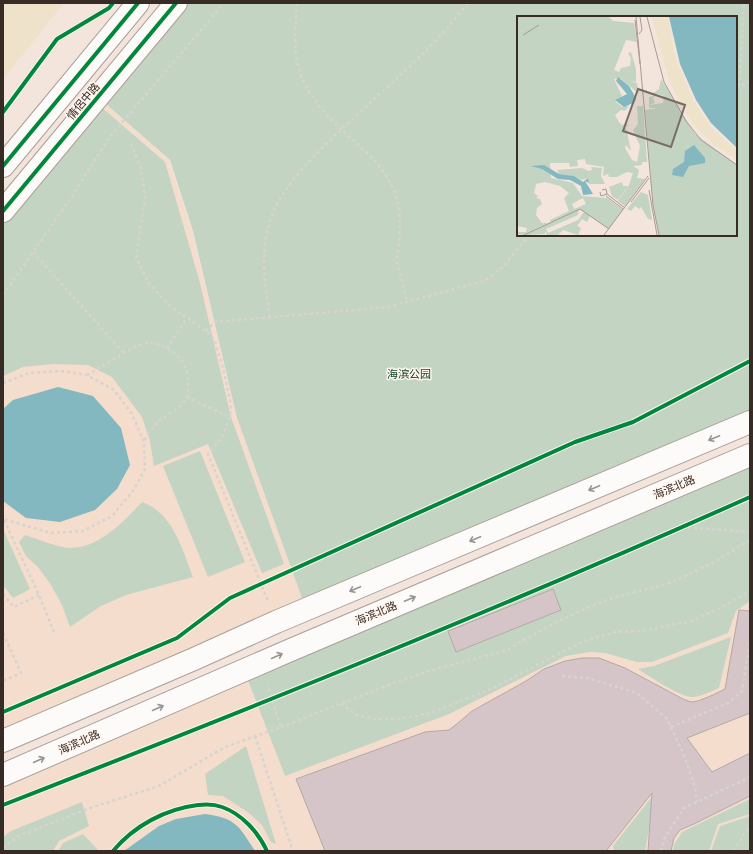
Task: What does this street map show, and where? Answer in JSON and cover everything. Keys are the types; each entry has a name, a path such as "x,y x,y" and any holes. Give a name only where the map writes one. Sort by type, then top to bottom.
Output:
{"main road":[{"name":"情侶中路","path":"3,166 138,3"},
{"name":"情侶中路","path":"3,211 176,3"},
{"path":"3,741 186,663 276,622 750,422"},
{"name":"海滨北路","path":"3,775 259,664 750,455"}],"path":[{"path":"3,295 73,195 108,139 224,3"},
{"path":"297,3 295,25 296,56 302,80 318,104 341,130 368,153 383,171 394,191 400,213 400,233 397,260 407,302"},
{"path":"270,317 264,263 269,224 287,188 324,146 402,74 456,18 468,3"},
{"path":"744,3 738,86 750,82"},
{"path":"131,144 141,169 145,198 136,257 148,282 170,306 206,331 215,342 223,368 231,404 230,417 225,430 219,442 208,454 276,622"},
{"path":"206,331 215,322 388,307 484,280 504,267 528,236"},
{"path":"33,252 124,353"},
{"path":"167,348 187,318"},
{"path":"87,375 130,349 145,343 160,345 174,352 184,364 188,381 187,397 179,407 154,426 144,442"},
{"path":"3,383 29,373 61,371 87,375 114,390 132,414 144,442 145,469 133,491 112,516 83,531 51,533 4,519"},
{"path":"187,397 230,417"},
{"path":"4,519 39,595 54,632"},
{"path":"675,530 689,524"},
{"path":"682,527 750,532"},
{"path":"3,848 16,837 90,808 159,786 225,747 436,669 505,651 556,622 606,600 670,583 716,561 750,540"},
{"path":"255,587 268,581"},
{"path":"341,704 357,715 376,719 398,719 431,713 493,688 587,640 616,632 641,631 692,621 720,608 750,591"},
{"path":"3,594 14,607 39,595"},
{"path":"3,633 20,673 3,681"},
{"path":"671,728 728,703 742,692 750,641"},
{"path":"259,664 281,727"},
{"path":"562,676 587,678 637,693 667,719 684,755 695,787 697,802"},
{"path":"264,701 279,695"},
{"path":"255,736 293,851"},
{"path":"661,851 664,839 684,808 750,777"},
{"path":"733,851 750,826"},
{"path":"14,831 16,837"}],"shaded area":[{"path":"98,97 169,160 192,231 237,418 306,609 3,741 3,212"},
{"path":"750,456 750,816 720,826 711,851 3,851 3,777"}],"green space":[{"name":"海滨公园","path":"177,3 750,3 750,422 306,609 237,418 193,231 170,160 98,97"},
{"path":"100,106 165,162 200,283 231,417 284,564 262,573 208,444 154,466 150,441 142,417 112,377 88,365 54,364 23,367 3,376 3,225"},
{"path":"200,451 245,562 208,577 163,466"},
{"path":"750,461 750,601 736,611 728,633 652,662 637,662 605,653 590,652 566,656 449,714 285,776 246,675"},
{"path":"142,502 153,507 162,514 169,523 180,544 193,577 126,595 101,606 70,627 62,605 51,585 38,567 26,556 19,542 25,535 53,545 69,548 91,544 101,539 119,525"},
{"path":"3,529 30,589 13,598 3,585"},
{"path":"731,637 719,688 702,695 692,697 680,694 638,669 654,666"},
{"path":"246,746 276,844 271,842 262,825 249,813 223,796 208,795 205,774"},
{"path":"658,789 658,815 649,829 645,851 614,851 613,846"},
{"path":"750,799 750,814 718,824 709,851 673,851 674,845 682,832"},
{"path":"82,802 89,826 59,841 53,851 3,851 3,837 11,831"},
{"path":"750,816 750,851 711,851 720,826"},
{"path":"83,834 99,851 58,851 63,843"}],"sand":[{"path":"3,3 64,3 3,79"}],"water":[{"path":"58,387 93,396 121,428 130,465 117,489 95,510 60,522 26,518 3,501 3,409 13,400"},
{"path":"205,814 224,818 236,825 245,835 255,851 124,851 159,826 176,819"}],"building":[{"path":"553,589 561,610 456,652 448,631"},
{"path":"739,610 750,611 750,713 687,738 712,772 750,753 750,796 680,830 674,838 671,851 648,851 652,793 606,851 325,851 296,779 425,732 449,730 472,711 526,681 544,669 565,661 582,658 599,658 625,668 683,699 691,702 698,701 725,689"}],"cycle path":[{"path":"3,112 57,39 109,8 113,3"},
{"path":"3,166 138,3"},
{"path":"3,211 176,3"},
{"path":"3,712 177,638 230,598 575,442 633,422 750,361"},
{"path":"3,805 378,656 565,578 750,497"},
{"path":"113,851 130,834 151,820 174,810 207,804 222,807 243,819 259,837 267,851"}]}
